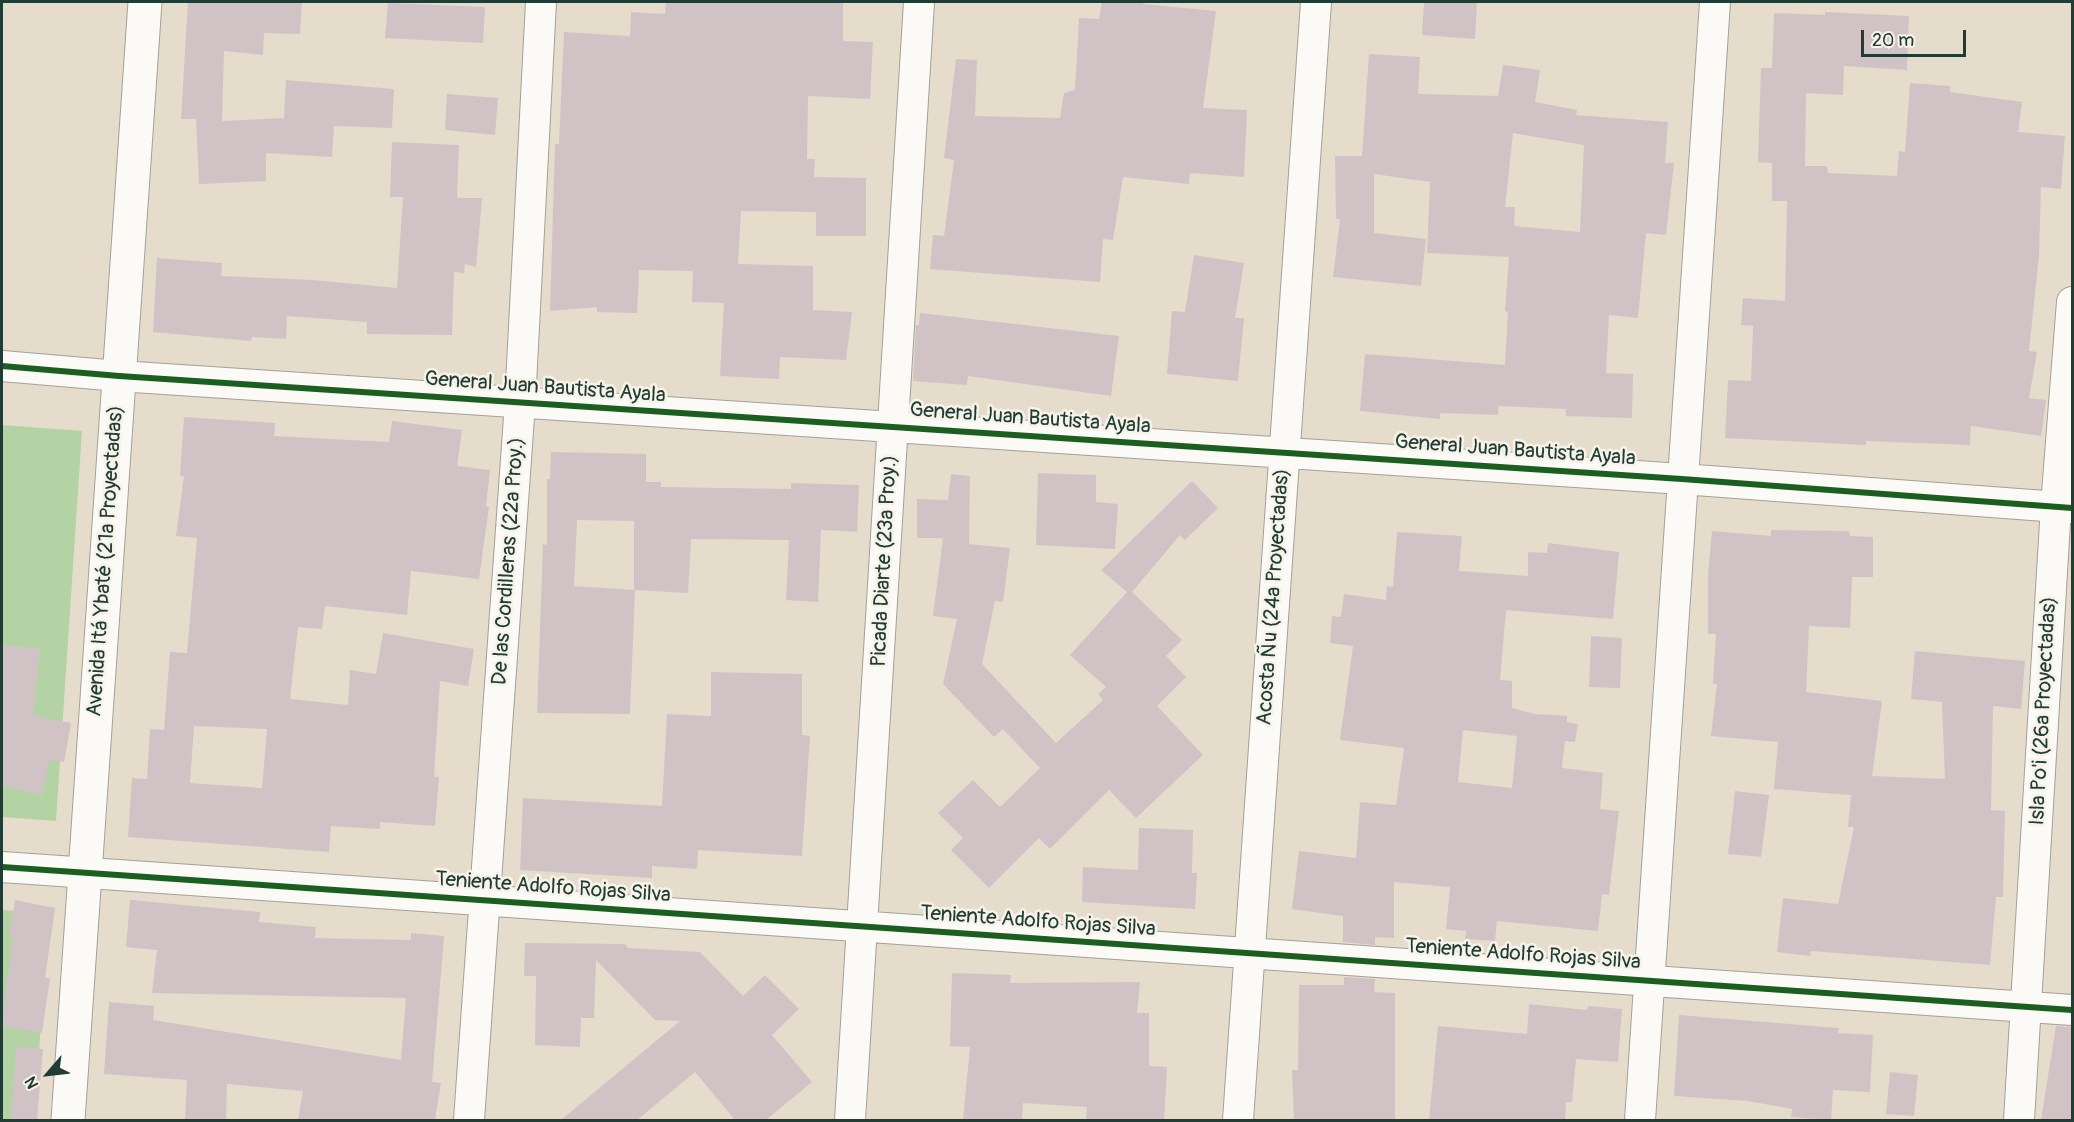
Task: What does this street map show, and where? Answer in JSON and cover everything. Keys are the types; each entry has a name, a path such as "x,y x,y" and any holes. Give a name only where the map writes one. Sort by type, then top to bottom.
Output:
{"main road":[{"name":"Avenida Itá Ybaté (21ª Proyectadas)","path":"68,1120 145,2"}],"street":[{"name":"De las Cordilleras (22ª Proy.)","path":"469,1120 520,403 541,2"},
{"name":"Picada Diarte (23ª Proy.)","path":"850,1120 864,926 919,2"},
{"name":"Acosta Ñu (24ª Proyectadas)","path":"1238,1120 1316,2"},
{"path":"1640,1120 1715,2"},
{"name":"Isla Po'i (26ª Proyectadas)","path":"2019,1120 2064,507 2073,302"},
{"name":"General Juan Bautista Ayala","path":"2,366 520,403 1682,478 2064,507"},
{"name":"Teniente Adolfo Rojas Silva","path":"2,867 2073,1010"}],"green space":[{"path":"2,425 82,431 56,821 2,817"},
{"path":"2,910 49,914 34,1120 2,1120"}],"building":[{"path":"188,2 302,2 300,34 264,33 263,55 224,51 222,121 284,118 286,80 394,89 392,128 334,126 332,157 266,153 266,181 199,184 196,119 181,119"},
{"path":"666,2 843,2 843,41 873,42 870,99 808,96 807,159 815,159 814,177 866,178 866,236 816,236 816,212 741,211 738,264 813,266 813,310 852,312 846,360 780,357 779,379 720,376 724,303 692,302 693,271 639,270 637,313 597,312 597,307 550,311 555,144 559,144 564,32 630,36 631,12 665,14"},
{"path":"1102,2 1144,2 1143,4 1216,11 1203,108 1247,110 1244,177 1190,173 1189,184 1123,177 1113,240 1103,239 1100,282 930,269 933,235 944,236 954,160 944,158 956,59 977,60 975,116 1060,118 1064,93 1075,90 1079,18 1099,19"},
{"path":"1424,2 1477,3 1475,39 1422,35"},
{"path":"388,3 485,7 483,43 385,38"},
{"path":"1825,12 1909,16 1907,70 1844,66 1843,95 1806,93 1805,166 1827,166 1828,173 1897,176 1899,151 1905,152 1910,83 1950,86 1950,92 2022,102 2018,132 2065,136 2061,189 2041,187 2039,255 2029,351 2037,352 2029,398 2046,400 2041,436 1971,426 1970,445 1866,441 1866,445 1725,438 1728,380 1751,381 1753,326 1741,325 1743,298 1785,301 1787,201 1772,201 1772,163 1758,162 1761,68 1772,68 1774,13 1825,15"},
{"path":"1369,54 1420,57 1418,94 1498,96 1503,65 1540,70 1535,102 1577,110 1576,115 1668,122 1665,163 1674,163 1666,235 1646,233 1638,318 1609,315 1606,373 1633,374 1632,418 1566,416 1566,409 1498,406 1498,415 1440,413 1440,419 1360,411 1365,354 1505,365 1508,312 1505,311 1509,257 1427,253 1430,182 1374,174 1374,233 1426,239 1421,286 1333,277 1340,219 1336,219 1335,156 1362,156","holes":["1513,133 1584,145 1580,232 1514,226 1515,207 1505,207"]},
{"path":"447,94 498,98 495,135 445,130"},
{"path":"392,142 459,145 457,198 482,198 476,267 465,264 464,273 454,272 452,335 367,334 367,322 287,316 286,339 252,337 251,341 153,332 157,258 222,263 221,276 313,280 397,288 403,197 390,197"},
{"path":"1194,255 1244,263 1235,318 1244,318 1238,381 1167,374 1172,311 1185,312"},
{"path":"920,313 1119,336 1111,396 968,376 967,385 913,381 916,325 919,325"},
{"path":"184,417 275,423 274,436 389,442 392,421 462,430 457,466 490,470 486,506 489,507 479,579 411,571 407,615 325,606 322,629 298,627 290,699 348,705 350,670 376,674 383,633 474,649 468,686 440,681 434,777 439,777 435,826 380,822 380,829 331,826 329,852 128,837 132,778 147,779 150,729 164,730 170,652 187,653 197,538 176,536 184,476 180,476","holes":["194,726 267,729 262,788 190,783"]},
{"path":"551,452 646,454 646,482 661,482 661,487 791,489 791,483 859,485 857,532 821,530 818,602 786,600 789,540 691,539 688,593 635,590 630,714 537,713 543,544 547,545 547,479 550,479","holes":["577,520 634,521 634,590 574,586"]},
{"path":"1038,473 1096,475 1096,502 1118,504 1115,549 1036,545"},
{"path":"951,474 970,476 969,544 1010,548 1003,602 995,601 982,664 1056,743 1103,700 1098,694 1106,687 1070,655 1127,592 1101,570 1192,481 1218,508 1185,540 1180,535 1132,592 1182,640 1166,656 1186,677 1157,706 1203,755 1136,818 1109,790 1050,849 1039,838 989,888 951,850 963,838 938,813 973,780 1000,807 1040,768 1003,729 994,737 943,684 957,619 933,616 943,538 917,538 917,499 948,500"},
{"path":"1771,530 1849,531 1850,536 1873,537 1873,577 1852,577 1850,628 1809,626 1806,692 1882,701 1872,776 1945,779 1942,702 1911,699 1915,651 2025,661 2021,709 1993,706 1991,810 2005,811 2003,897 1996,897 1990,965 1811,951 1810,956 1777,952 1783,898 1838,904 1854,827 1848,827 1851,795 1774,789 1778,742 1711,736 1717,684 1713,684 1716,634 1708,634 1708,575 1712,531 1771,536"},
{"path":"1397,532 1462,536 1459,571 1528,576 1528,552 1547,553 1548,543 1619,552 1613,619 1506,610 1500,680 1512,681 1512,708 1535,714 1567,716 1567,722 1578,724 1575,742 1565,741 1562,768 1603,773 1600,809 1619,811 1609,895 1602,894 1598,931 1497,921 1495,941 1465,939 1466,931 1446,929 1450,887 1394,882 1394,938 1375,937 1375,945 1343,942 1343,916 1292,909 1299,851 1356,858 1360,802 1396,805 1404,748 1340,740 1353,646 1330,643 1332,616 1341,617 1344,594 1386,600 1387,586 1393,587","holes":["1463,730 1517,736 1512,788 1458,782"]},
{"path":"1591,636 1622,638 1620,688 1589,687"},
{"path":"2,645 40,648 33,715 71,723 64,762 49,760 42,795 2,786"},
{"path":"711,672 802,674 802,735 810,736 802,856 698,850 697,869 652,866 652,878 520,870 523,798 662,806 667,714 711,716"},
{"path":"1735,791 1769,795 1761,857 1728,854"},
{"path":"1139,828 1193,830 1192,873 1197,873 1195,909 1082,902 1083,867 1138,870"},
{"path":"15,900 55,908 45,978 50,978 42,1033 2,1026 13,935 9,934"},
{"path":"130,900 260,912 259,922 316,927 315,938 411,940 411,933 444,936 432,1082 441,1083 435,1120 298,1120 303,1091 227,1084 226,1120 185,1120 187,1080 104,1074 109,1002 154,1006 153,1020 401,1060 406,998 152,993 157,950 126,947"},
{"path":"525,943 625,944 628,948 700,952 743,996 765,975 799,1009 772,1035 812,1082 766,1120 735,1120 695,1072 637,1120 561,1120 680,1021 655,1020 596,960 594,1018 581,1018 580,1047 535,1045 536,976 524,976"},
{"path":"952,973 1011,975 1010,983 1140,982 1137,1013 1149,1013 1149,1066 1167,1067 1164,1120 1086,1120 1087,1107 1023,1103 1022,1120 963,1120 970,1047 950,1046"},
{"path":"1344,977 1375,979 1374,992 1395,993 1395,1120 1294,1120 1292,1070 1298,1070 1299,985 1344,985"},
{"path":"1529,1004 1587,1010 1588,1006 1622,1009 1618,1062 1576,1059 1572,1102 1566,1102 1565,1120 1429,1120 1438,1026 1527,1034"},
{"path":"1679,1015 1839,1028 1838,1033 1873,1035 1870,1092 1833,1090 1831,1120 1791,1117 1792,1109 1748,1101 1674,1096"},
{"path":"2056,1026 2073,1027 2073,1120 2041,1120"},
{"path":"16,1047 43,1049 37,1120 11,1120"},
{"path":"1890,1072 1918,1075 1914,1116 1886,1114"}],"cycle path":[{"path":"2,366 119,376 1682,479 2072,508"},
{"path":"2,867 2072,1010"}]}
